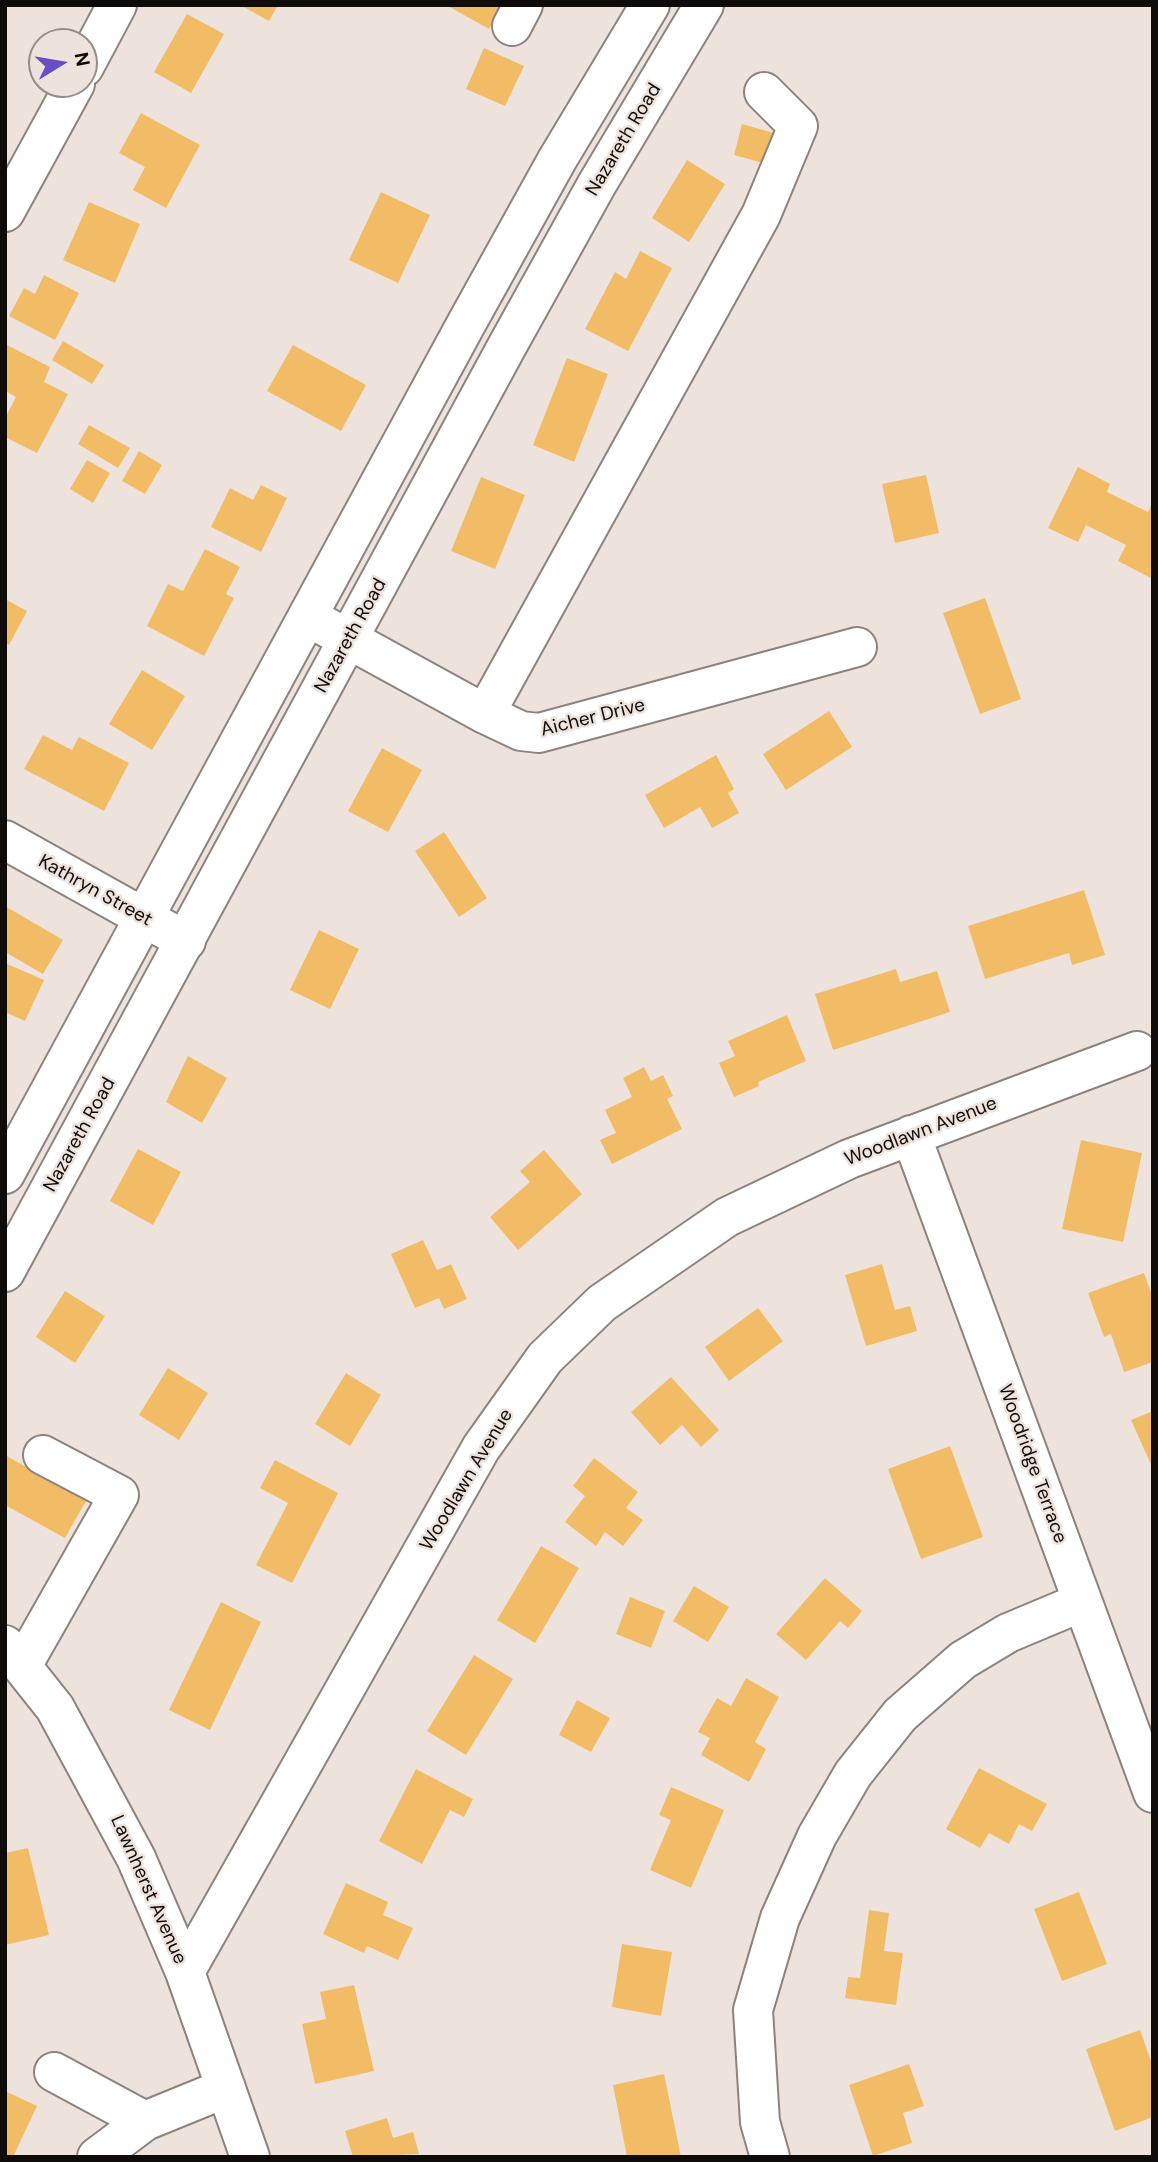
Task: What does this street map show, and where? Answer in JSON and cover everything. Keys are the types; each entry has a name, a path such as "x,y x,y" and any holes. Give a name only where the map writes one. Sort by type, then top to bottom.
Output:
{"main road":[{"path":"98,41 117,5"},
{"path":"5,1174 557,160 650,5"},
{"name":"Nazareth Road","path":"5,1272 591,195 704,5"},
{"path":"485,714 761,215 798,126 764,92"},
{"path":"5,212 67,98"},
{"name":"Aicher Drive","path":"308,617 485,714 521,731 539,733 857,647"},
{"name":"Kathryn Street","path":"5,840 186,941"},
{"name":"Woodlawn Avenue","path":"185,1972 481,1448 545,1358 602,1303 727,1217 849,1158 1137,1051"},
{"name":"Woodridge Terrace","path":"911,1135 1153,1793"},
{"path":"14,1656 119,1495 43,1455"},
{"path":"770,2157 760,2122 752,2010 780,1918 817,1836 853,1774 900,1715 962,1660 1008,1633 1082,1602"},
{"name":"Lawnherst Avenue","path":"14,1656 55,1707 136,1858 185,1972 250,2157"},
{"path":"54,2072 145,2121"},
{"path":"97,2157 145,2121 226,2088"}],"building":[{"path":"240,5 278,5 269,21"},
{"path":"446,5 502,5 489,29"},
{"path":"187,14 224,34 191,93 154,72"},
{"path":"484,48 524,66 505,106 466,89"},
{"path":"141,113 200,145 166,208 133,190 145,167 119,153"},
{"path":"742,124 774,133 767,164 734,155"},
{"path":"687,160 725,184 689,242 652,218"},
{"path":"381,192 430,215 398,283 349,260"},
{"path":"89,202 140,224 115,283 63,260"},
{"path":"640,251 672,268 628,351 585,329 615,272 626,279"},
{"path":"44,275 79,293 55,340 9,316 24,288 35,294"},
{"path":"63,341 104,365 92,384 52,360"},
{"path":"5,344 50,367 44,382 68,394 37,453 5,437 5,418 16,397 5,391"},
{"path":"293,345 366,385 341,431 267,391"},
{"path":"567,358 608,374 574,462 533,445"},
{"path":"89,425 130,448 118,468 78,444"},
{"path":"139,451 162,465 145,494 122,481"},
{"path":"87,460 110,473 93,503 70,489"},
{"path":"1078,467 1110,484 1107,492 1148,512 1153,502 1151,578 1118,561 1126,545 1086,525 1078,542 1048,528"},
{"path":"926,475 939,533 895,543 882,484"},
{"path":"481,477 525,495 495,569 451,551"},
{"path":"261,485 287,498 261,552 211,527 230,488 253,500"},
{"path":"205,549 240,567 226,594 234,598 204,656 147,626 168,584 183,591"},
{"path":"985,598 1021,699 980,714 943,613"},
{"path":"5,599 27,611 9,645 5,643"},
{"path":"142,670 185,696 152,750 109,724"},
{"path":"829,711 852,747 786,790 763,754"},
{"path":"43,735 72,750 79,737 129,763 104,811 24,769"},
{"path":"382,748 422,770 388,832 348,811"},
{"path":"716,755 734,789 728,793 739,813 712,828 700,807 664,828 645,795"},
{"path":"444,832 487,898 459,917 415,851"},
{"path":"1084,890 1105,955 1072,965 1069,953 985,979 968,926"},
{"path":"5,906 63,940 43,974 5,952"},
{"path":"319,930 359,949 330,1009 290,990"},
{"path":"5,963 44,980 25,1021 5,1012"},
{"path":"896,969 900,982 937,971 950,1012 833,1050 815,994"},
{"path":"787,1015 806,1061 758,1082 759,1086 734,1097 719,1063 735,1056 728,1041"},
{"path":"188,1056 227,1078 202,1123 166,1102"},
{"path":"644,1067 651,1081 663,1075 673,1096 667,1099 682,1129 612,1164 600,1140 616,1133 605,1110 632,1097 623,1078"},
{"path":"1081,1140 1142,1153 1123,1242 1062,1229"},
{"path":"138,1149 181,1172 153,1225 110,1201"},
{"path":"544,1150 582,1194 518,1250 490,1217 530,1182 520,1171"},
{"path":"423,1240 437,1270 451,1264 467,1299 444,1309 439,1298 415,1308 391,1254"},
{"path":"882,1264 895,1310 910,1306 917,1331 866,1346 845,1275"},
{"path":"1144,1273 1153,1298 1153,1362 1124,1372 1111,1334 1104,1337 1088,1293"},
{"path":"65,1291 105,1316 75,1363 36,1337"},
{"path":"758,1308 783,1341 729,1381 705,1347"},
{"path":"168,1368 208,1393 179,1440 139,1415"},
{"path":"346,1373 381,1395 350,1446 315,1424"},
{"path":"671,1377 719,1430 701,1447 682,1425 660,1445 631,1412"},
{"path":"1153,1411 1153,1469 1131,1420"},
{"path":"950,1446 983,1537 921,1559 888,1469"},
{"path":"5,1455 86,1501 65,1538 5,1505"},
{"path":"594,1458 638,1492 626,1508 643,1520 623,1546 605,1532 596,1546 565,1522 585,1496 573,1486"},
{"path":"275,1460 338,1493 292,1583 256,1565 288,1503 260,1488"},
{"path":"541,1546 579,1568 535,1643 497,1620"},
{"path":"825,1578 862,1611 848,1628 840,1621 806,1660 776,1634"},
{"path":"694,1586 729,1607 708,1642 673,1621"},
{"path":"630,1597 665,1611 651,1648 616,1634"},
{"path":"221,1602 261,1622 210,1730 169,1710"},
{"path":"474,1655 513,1679 466,1755 427,1731"},
{"path":"746,1678 779,1697 755,1742 766,1749 749,1782 701,1755 710,1738 698,1732 717,1698 731,1706"},
{"path":"577,1700 610,1718 591,1752 559,1735"},
{"path":"979,1768 1047,1804 1032,1831 1019,1824 1009,1844 989,1833 980,1848 946,1829"},
{"path":"416,1769 473,1799 464,1817 450,1810 422,1864 379,1841"},
{"path":"671,1787 724,1810 691,1888 650,1870 671,1820 659,1815"},
{"path":"28,1848 49,1935 5,1945 5,1853"},
{"path":"346,1883 388,1902 383,1915 413,1928 398,1960 367,1946 364,1953 323,1934"},
{"path":"1079,1892 1107,1964 1062,1981 1034,1909"},
{"path":"869,1910 889,1913 884,1951 903,1953 896,2005 845,1998 848,1977 860,1978"},
{"path":"622,1944 672,1952 661,2016 612,2007"},
{"path":"354,1985 374,2071 315,2084 302,2024 326,2019 320,1992"},
{"path":"1140,2030 1153,2067 1153,2117 1115,2131 1086,2049"},
{"path":"909,2064 924,2106 903,2113 912,2143 873,2156 849,2085"},
{"path":"664,2074 681,2157 627,2157 613,2085"},
{"path":"5,2091 37,2106 13,2157 5,2157"},
{"path":"387,2118 393,2138 413,2132 419,2154 353,2157 345,2131"}]}
